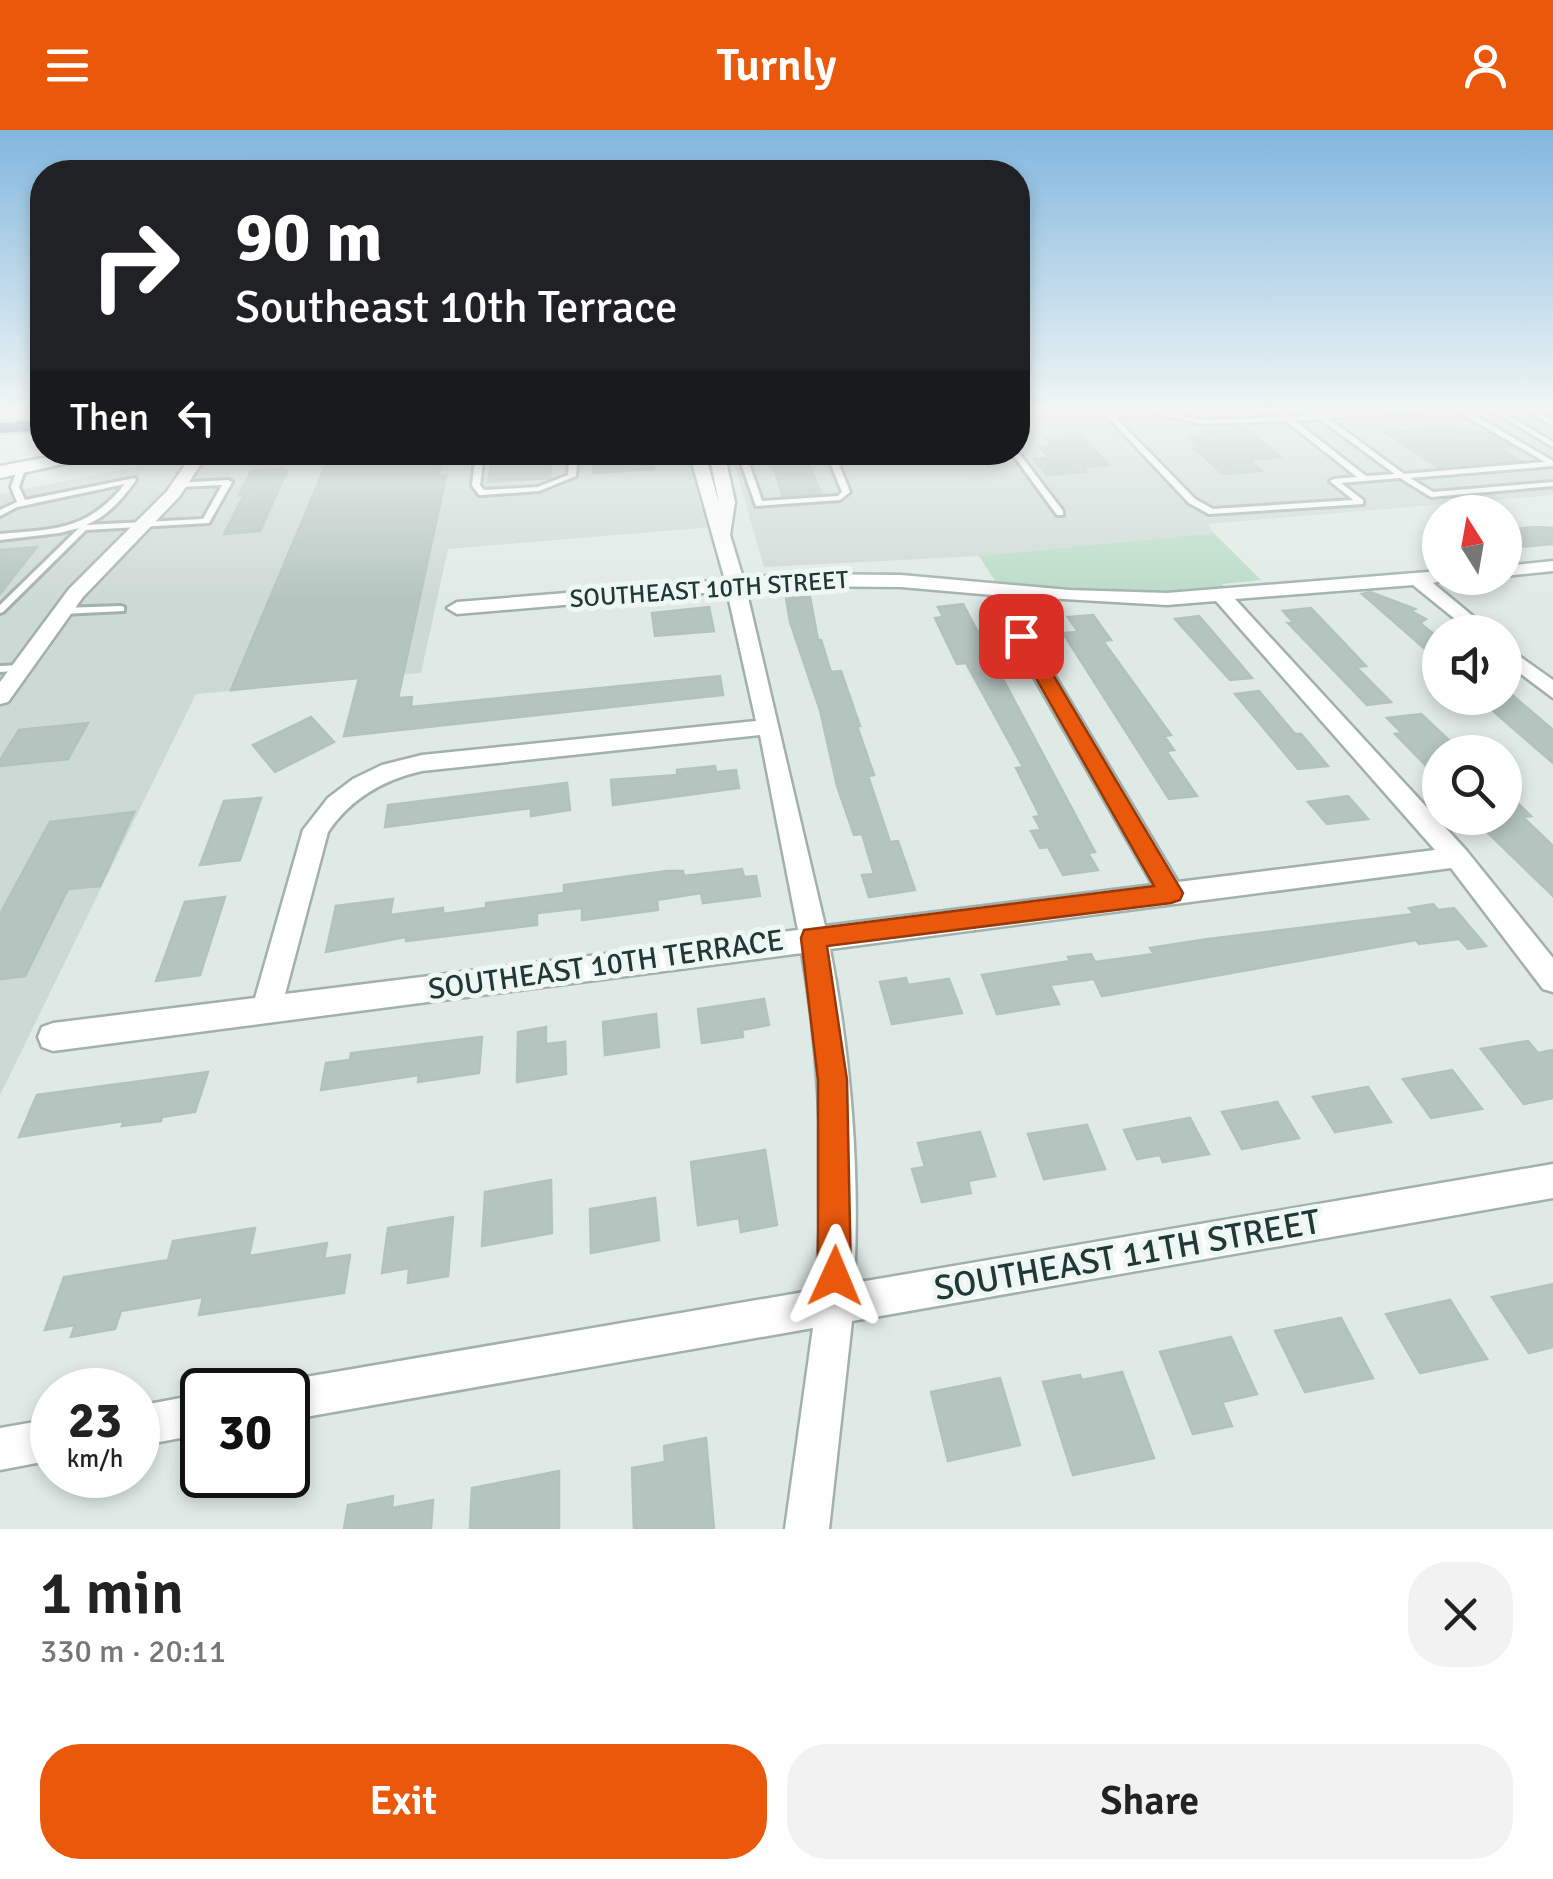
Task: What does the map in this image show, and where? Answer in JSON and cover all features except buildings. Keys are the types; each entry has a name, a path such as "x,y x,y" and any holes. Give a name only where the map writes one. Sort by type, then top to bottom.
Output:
{"street":[{"path":"0,698 62,611 188,472"},
{"path":"701,472 708,504 723,532 768,727 813,938 833,1080 834,1306 822,1435 807,1529"},
{"path":"721,472 727,502 723,532"},
{"path":"1522,569 1553,566"},
{"path":"1417,579 1461,615"},
{"name":"SOUTHEAST 10TH STREET","path":"457,608 735,583 865,580 1118,598 1222,596 1422,579"},
{"path":"1002,590 1002,604 1171,893"},
{"path":"1222,596 1458,857 1553,980"},
{"path":"1522,666 1553,692"},
{"path":"266,1010 316,830 327,812 361,784 400,767 422,763 768,727"},
{"name":"SOUTHEAST 10TH TERRACE","path":"52,1037 1458,857"},
{"name":"SOUTHEAST 11TH STREET","path":"310,1396 1553,1181"},
{"path":"0,1449 30,1444"}],"lane":[{"path":"20,472 16,487 22,503"},
{"path":"478,472 476,485 482,493 539,489 572,476 572,472"},
{"path":"748,472 759,504 840,498 846,492 838,472"},
{"path":"1030,472 1060,512"},
{"path":"1165,472 1192,501 1212,512 1360,502 1334,480 1449,472"},
{"path":"1358,472 1366,478"},
{"path":"1397,472 1431,494 1553,484"},
{"path":"0,513 22,503 132,480 120,498 0,610"},
{"path":"0,537 206,521 228,482 179,486"},
{"path":"62,611 121,609"},
{"path":"0,669 21,668"}],"shaded area":[{"path":"107,472 693,472 700,505 713,527 448,549 421,673 196,694 0,1095 0,494"},
{"path":"737,472 1553,472 1553,495 1422,495 1422,506 1208,524 1214,533 979,556 764,567"}],"green space":[{"path":"1214,533 1261,580 1222,584 1226,589 1169,591 997,584 979,556"}],"route":[{"path":"835,1276 833,1080 813,938 1171,893 1021,636"}]}
